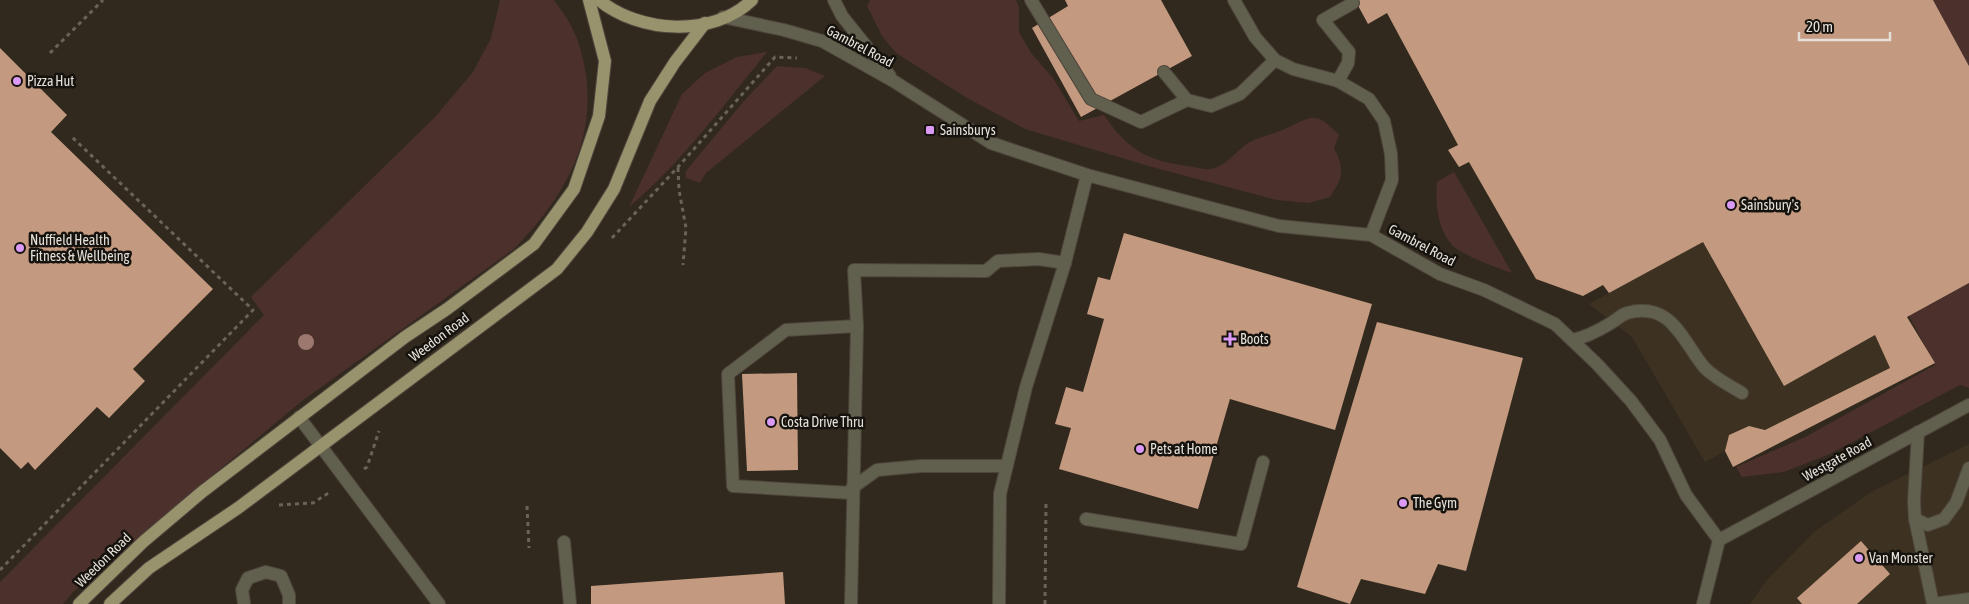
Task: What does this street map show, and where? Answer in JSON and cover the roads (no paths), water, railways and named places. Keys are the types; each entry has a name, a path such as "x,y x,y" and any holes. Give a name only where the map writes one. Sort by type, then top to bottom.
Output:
{"main road":[{"name":"Weedon Road","path":"79,604 143,542 195,498 299,417 534,244 574,189 599,116 605,61 589,0"},
{"path":"599,0 629,18 653,25 679,27 705,23 723,17 752,0"},
{"name":"Weedon Road","path":"110,604 149,568 238,508 557,269 587,232 614,189 650,101 675,62 705,23"}],"street":[{"name":"Gambrel Road","path":"834,0 842,16 895,82"},
{"path":"1030,0 1092,99 1141,122 1187,100"},
{"path":"1234,0 1255,37 1275,60 1293,69 1338,81 1368,99 1384,121 1391,154 1392,180 1372,235"},
{"path":"1338,81 1348,63 1349,52 1323,20 1353,3"},
{"name":"Gambrel Road","path":"723,17 784,30 822,41 895,82 991,143 1087,175 1279,226 1372,235 1440,274 1484,290 1555,324 1631,401 1660,440 1686,495 1719,540"},
{"path":"1164,72 1187,100 1211,106 1240,94 1275,60"},
{"path":"999,604 1000,494 1026,387 1065,263 1087,175"},
{"path":"851,604 857,326 854,270 986,270 998,261 1039,258 1065,263"},
{"path":"1572,340 1588,336 1625,314 1640,311 1656,313 1669,319 1680,330 1705,368 1717,378 1742,393"},
{"path":"857,326 786,330 728,374 733,486 852,491 877,470 921,466 1006,466"},
{"name":"Westgate Road","path":"1719,540 1969,405"},
{"path":"299,417 439,604"},
{"path":"1918,432 1914,501 1915,519 1933,604 1969,599"},
{"path":"1086,519 1241,544 1263,462"},
{"path":"1915,519 1928,525 1944,519 1956,503 1969,468"},
{"path":"1703,604 1719,540"},
{"path":"564,542 570,604"},
{"path":"244,603 242,590 248,578 266,572 281,576 289,595 289,604"}],"place":[{"name":"Pizza Hut","path":"17,81"},
{"name":"Sainsburys","path":"930,130"},
{"name":"Sainsbury's","path":"1731,205"},
{"name":"Nuffield Health Fitness & Wellbeing","path":"20,248"},
{"name":"Boots","path":"1230,339"},
{"name":"Costa Drive Thru","path":"771,422"},
{"name":"Pets at Home","path":"1140,449"},
{"name":"The Gym","path":"1403,503"},
{"name":"Van Monster","path":"1859,558"}]}
